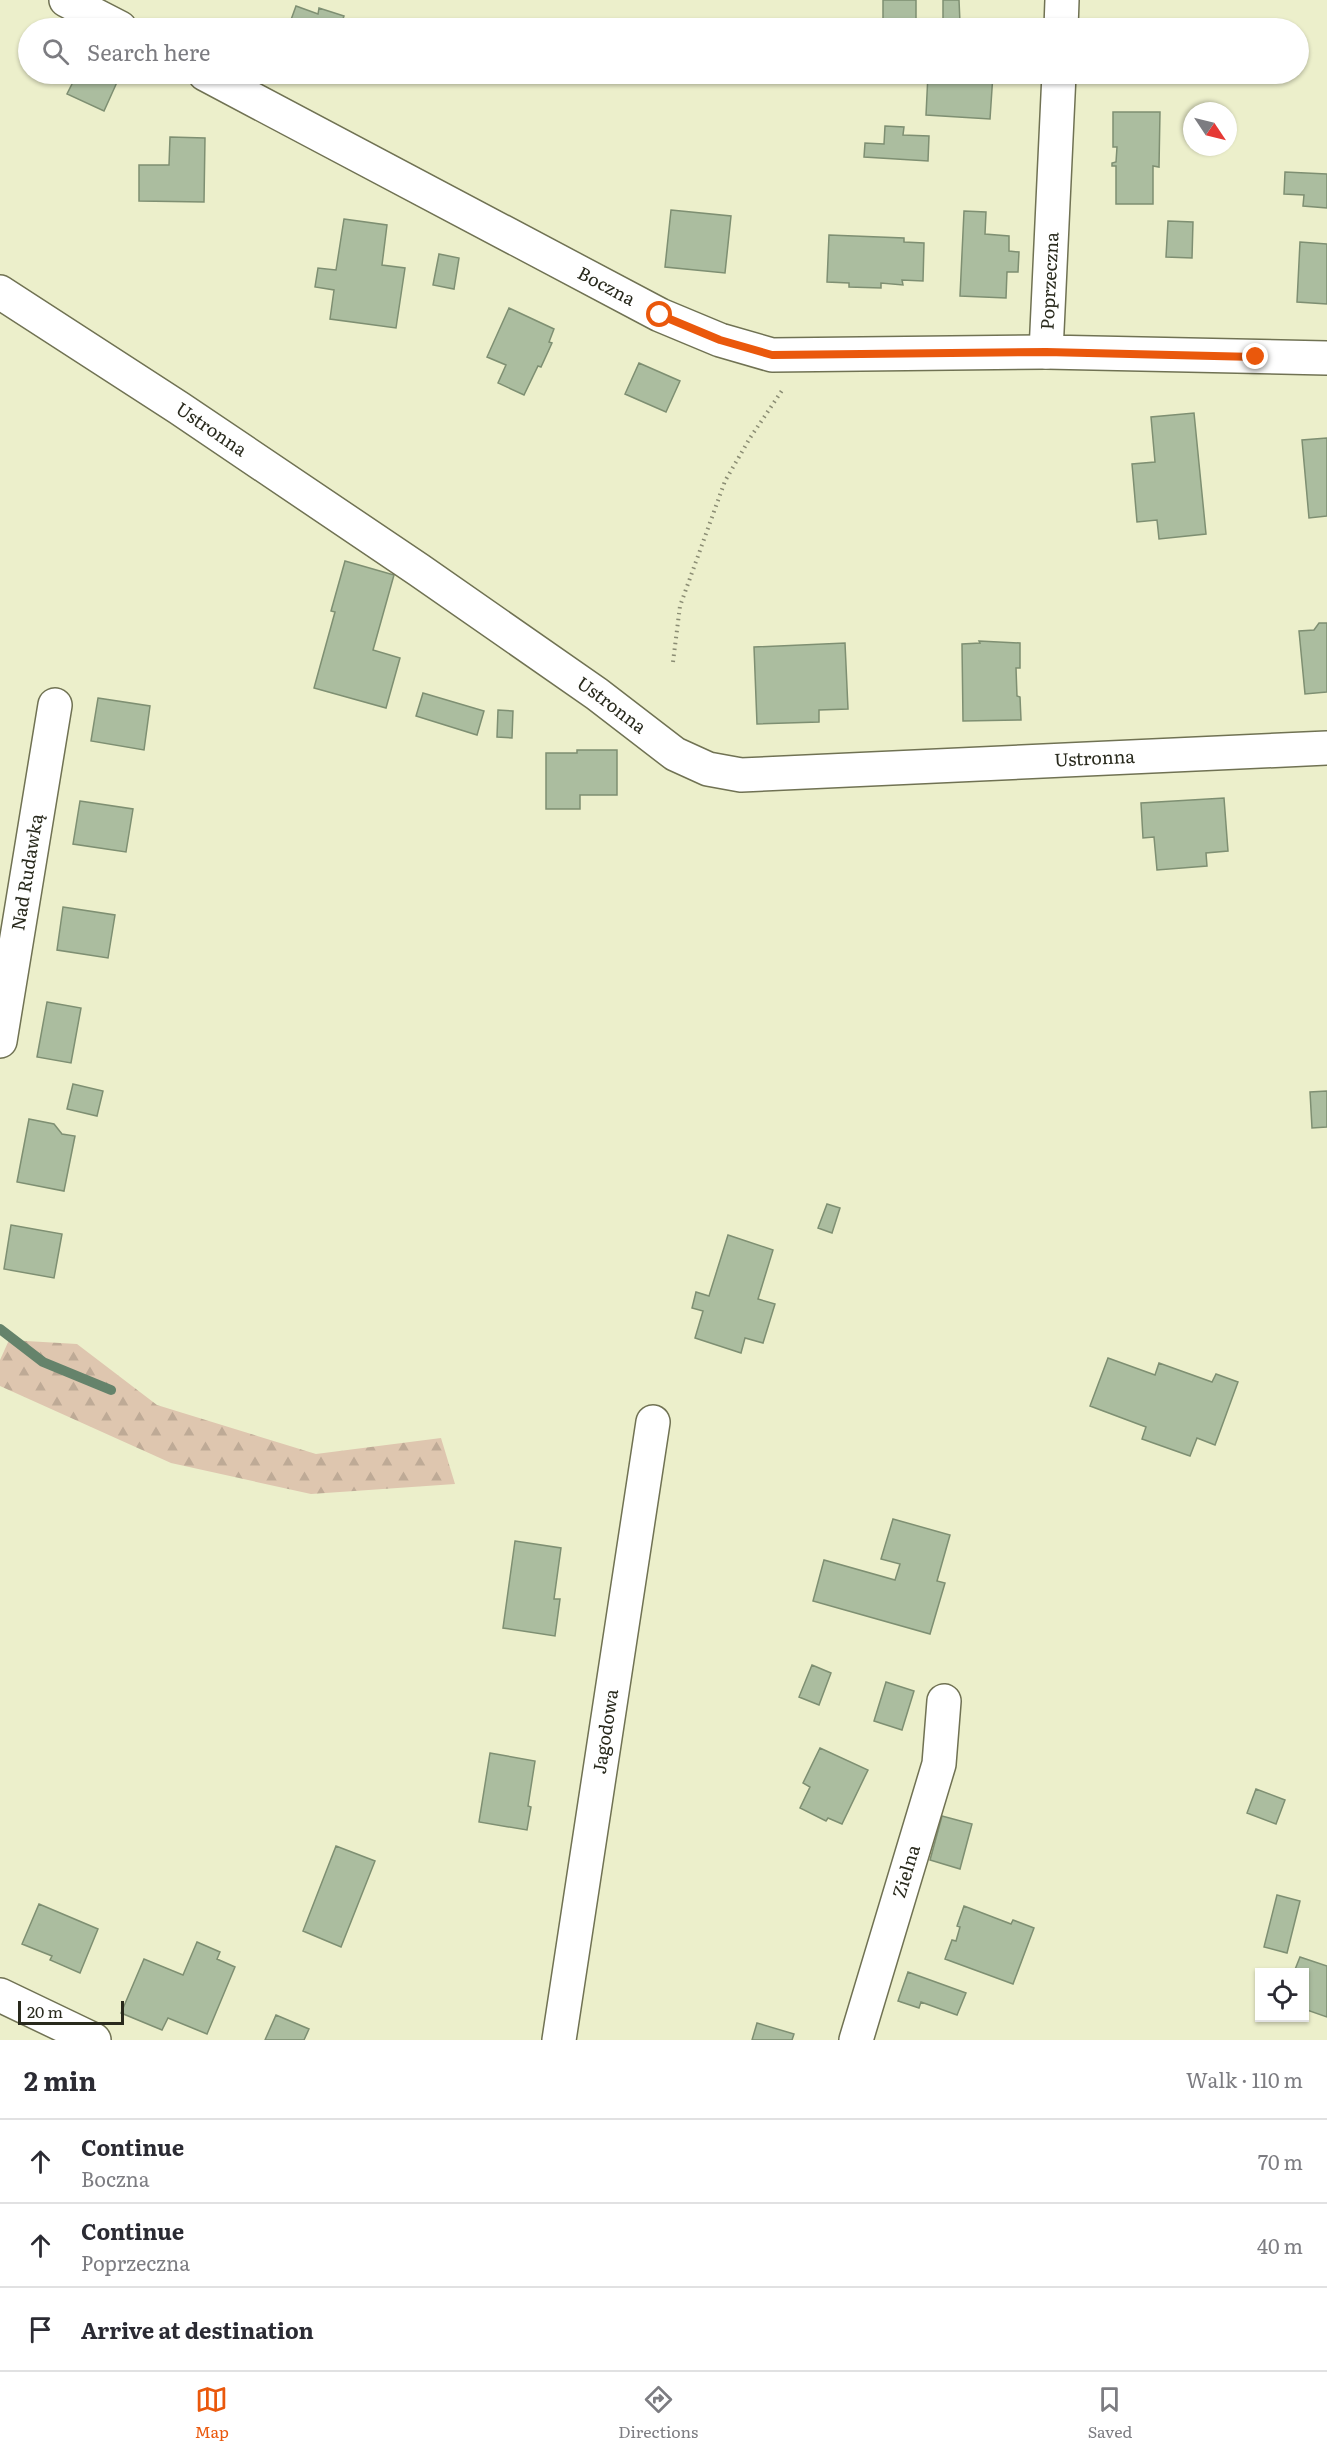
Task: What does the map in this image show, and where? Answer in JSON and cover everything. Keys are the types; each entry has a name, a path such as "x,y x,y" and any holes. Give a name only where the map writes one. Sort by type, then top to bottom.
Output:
{"street":[{"path":"66,0 101,18"},
{"path":"1061,18 1062,0"},
{"name":"Boczna","path":"224,84 660,315 720,340 772,355 1046,352"},
{"name":"Poprzeczna","path":"1059,84 1046,352 1327,358"},
{"name":"Ustronna","path":"0,292 179,408 419,570 597,694 675,754 708,769 741,775 1327,748"},
{"name":"Nad Rudawką","path":"0,1041 55,705"},
{"name":"Jagodowa","path":"559,2040 653,1422"},
{"name":"Zielna","path":"856,2040 939,1764 944,1701"},
{"path":"0,1995 94,2040"}],"path":[{"path":"672,662 680,606 725,481 750,438 808,354"}],"green space":[{"path":"9,1340 77,1344 157,1405 316,1454 441,1438 455,1484 311,1494 171,1463 0,1386 0,1360"}],"building":[{"path":"883,0 916,0 916,18 883,18"},
{"path":"943,0 959,0 960,18 943,18"},
{"path":"296,6 318,14 319,8 344,16 343,18 292,18"},
{"path":"72,84 116,84 104,111 67,94"},
{"path":"928,84 992,84 990,119 926,115"},
{"path":"1113,112 1160,112 1159,167 1153,166 1153,204 1116,204 1116,166 1112,166 1112,163 1116,162 1117,147 1113,147"},
{"path":"885,126 904,127 903,135 929,136 928,161 864,157 865,143 884,144"},
{"path":"170,137 205,138 204,202 139,201 139,165 169,165"},
{"path":"1285,172 1327,174 1327,208 1303,206 1304,195 1284,194"},
{"path":"671,210 731,216 725,273 665,267"},
{"path":"964,211 986,212 985,234 1009,236 1009,251 1019,252 1018,272 1007,272 1006,298 960,296"},
{"path":"344,219 387,225 382,265 405,268 396,328 330,319 334,290 315,287 318,268 336,270"},
{"path":"1168,221 1193,222 1192,258 1166,257"},
{"path":"829,235 904,238 904,242 924,243 923,281 902,280 903,285 881,283 881,288 849,287 849,283 827,282"},
{"path":"1300,242 1327,244 1327,304 1297,302"},
{"path":"439,254 459,258 454,289 433,285"},
{"path":"509,308 554,329 549,342 552,343 524,395 498,383 506,365 487,357"},
{"path":"639,363 680,381 666,412 625,394"},
{"path":"1194,413 1206,534 1159,539 1157,520 1137,522 1132,464 1155,462 1151,417"},
{"path":"1327,438 1327,516 1309,518 1302,440"},
{"path":"345,561 394,575 373,650 400,658 386,708 314,688 335,612 331,611"},
{"path":"1319,623 1327,623 1327,692 1305,694 1299,631 1314,630"},
{"path":"979,641 1020,643 1020,668 1016,668 1021,720 963,721 962,644 980,643"},
{"path":"845,643 848,709 819,710 819,722 757,724 754,647"},
{"path":"423,693 484,711 477,735 416,716"},
{"path":"98,698 150,706 144,750 91,741"},
{"path":"498,710 513,711 512,738 497,737"},
{"path":"577,750 617,750 617,795 580,795 580,809 546,809 546,753 577,753"},
{"path":"1224,798 1228,851 1206,853 1207,866 1157,870 1154,837 1143,838 1141,803"},
{"path":"80,801 133,809 126,852 73,844"},
{"path":"63,907 115,915 108,958 57,950"},
{"path":"47,1002 81,1008 71,1063 37,1057"},
{"path":"73,1084 103,1091 97,1116 67,1109"},
{"path":"1327,1091 1327,1127 1312,1128 1310,1092"},
{"path":"29,1119 54,1124 62,1134 75,1136 64,1191 17,1182"},
{"path":"827,1204 840,1208 832,1233 818,1228"},
{"path":"11,1225 62,1234 54,1278 4,1269"},
{"path":"728,1235 773,1250 758,1299 775,1304 763,1343 745,1338 741,1353 695,1338 703,1311 692,1308 696,1292 709,1296"},
{"path":"1108,1358 1155,1375 1159,1363 1212,1382 1216,1374 1238,1382 1215,1445 1197,1438 1190,1456 1142,1439 1146,1427 1090,1406"},
{"path":"893,1519 950,1535 937,1581 945,1583 930,1634 813,1601 824,1560 895,1580 900,1564 881,1559"},
{"path":"515,1541 561,1548 554,1599 560,1599 555,1636 503,1628"},
{"path":"812,1665 831,1673 819,1705 799,1697"},
{"path":"886,1682 914,1691 902,1730 874,1721"},
{"path":"820,1748 868,1770 842,1824 828,1818 826,1821 800,1808 810,1787 803,1783"},
{"path":"490,1753 535,1761 527,1830 479,1822"},
{"path":"1256,1789 1285,1800 1276,1824 1247,1813"},
{"path":"942,1816 972,1824 960,1869 930,1860"},
{"path":"336,1846 375,1861 341,1947 303,1931"},
{"path":"1277,1895 1300,1901 1287,1953 1264,1947"},
{"path":"39,1904 98,1929 80,1973 50,1960 52,1956 22,1944"},
{"path":"964,1906 1011,1924 1013,1920 1034,1928 1013,1984 945,1959 952,1940 956,1941 960,1927 957,1926"},
{"path":"197,1942 220,1952 217,1959 235,1967 207,2034 168,2018 162,2030 121,2013 144,1959 183,1975"},
{"path":"1300,1957 1327,1966 1327,2017 1309,2011 1309,1968 1296,1968"},
{"path":"908,1972 966,1993 957,2015 921,2002 919,2008 898,2001"},
{"path":"276,2015 309,2029 304,2040 265,2040"},
{"path":"757,2023 794,2034 792,2040 752,2040"}],"waterway":[{"path":"0,1329 43,1362 111,1390"}],"route":[{"path":"660,315 720,340 772,355 1046,352 1256,357"}]}
